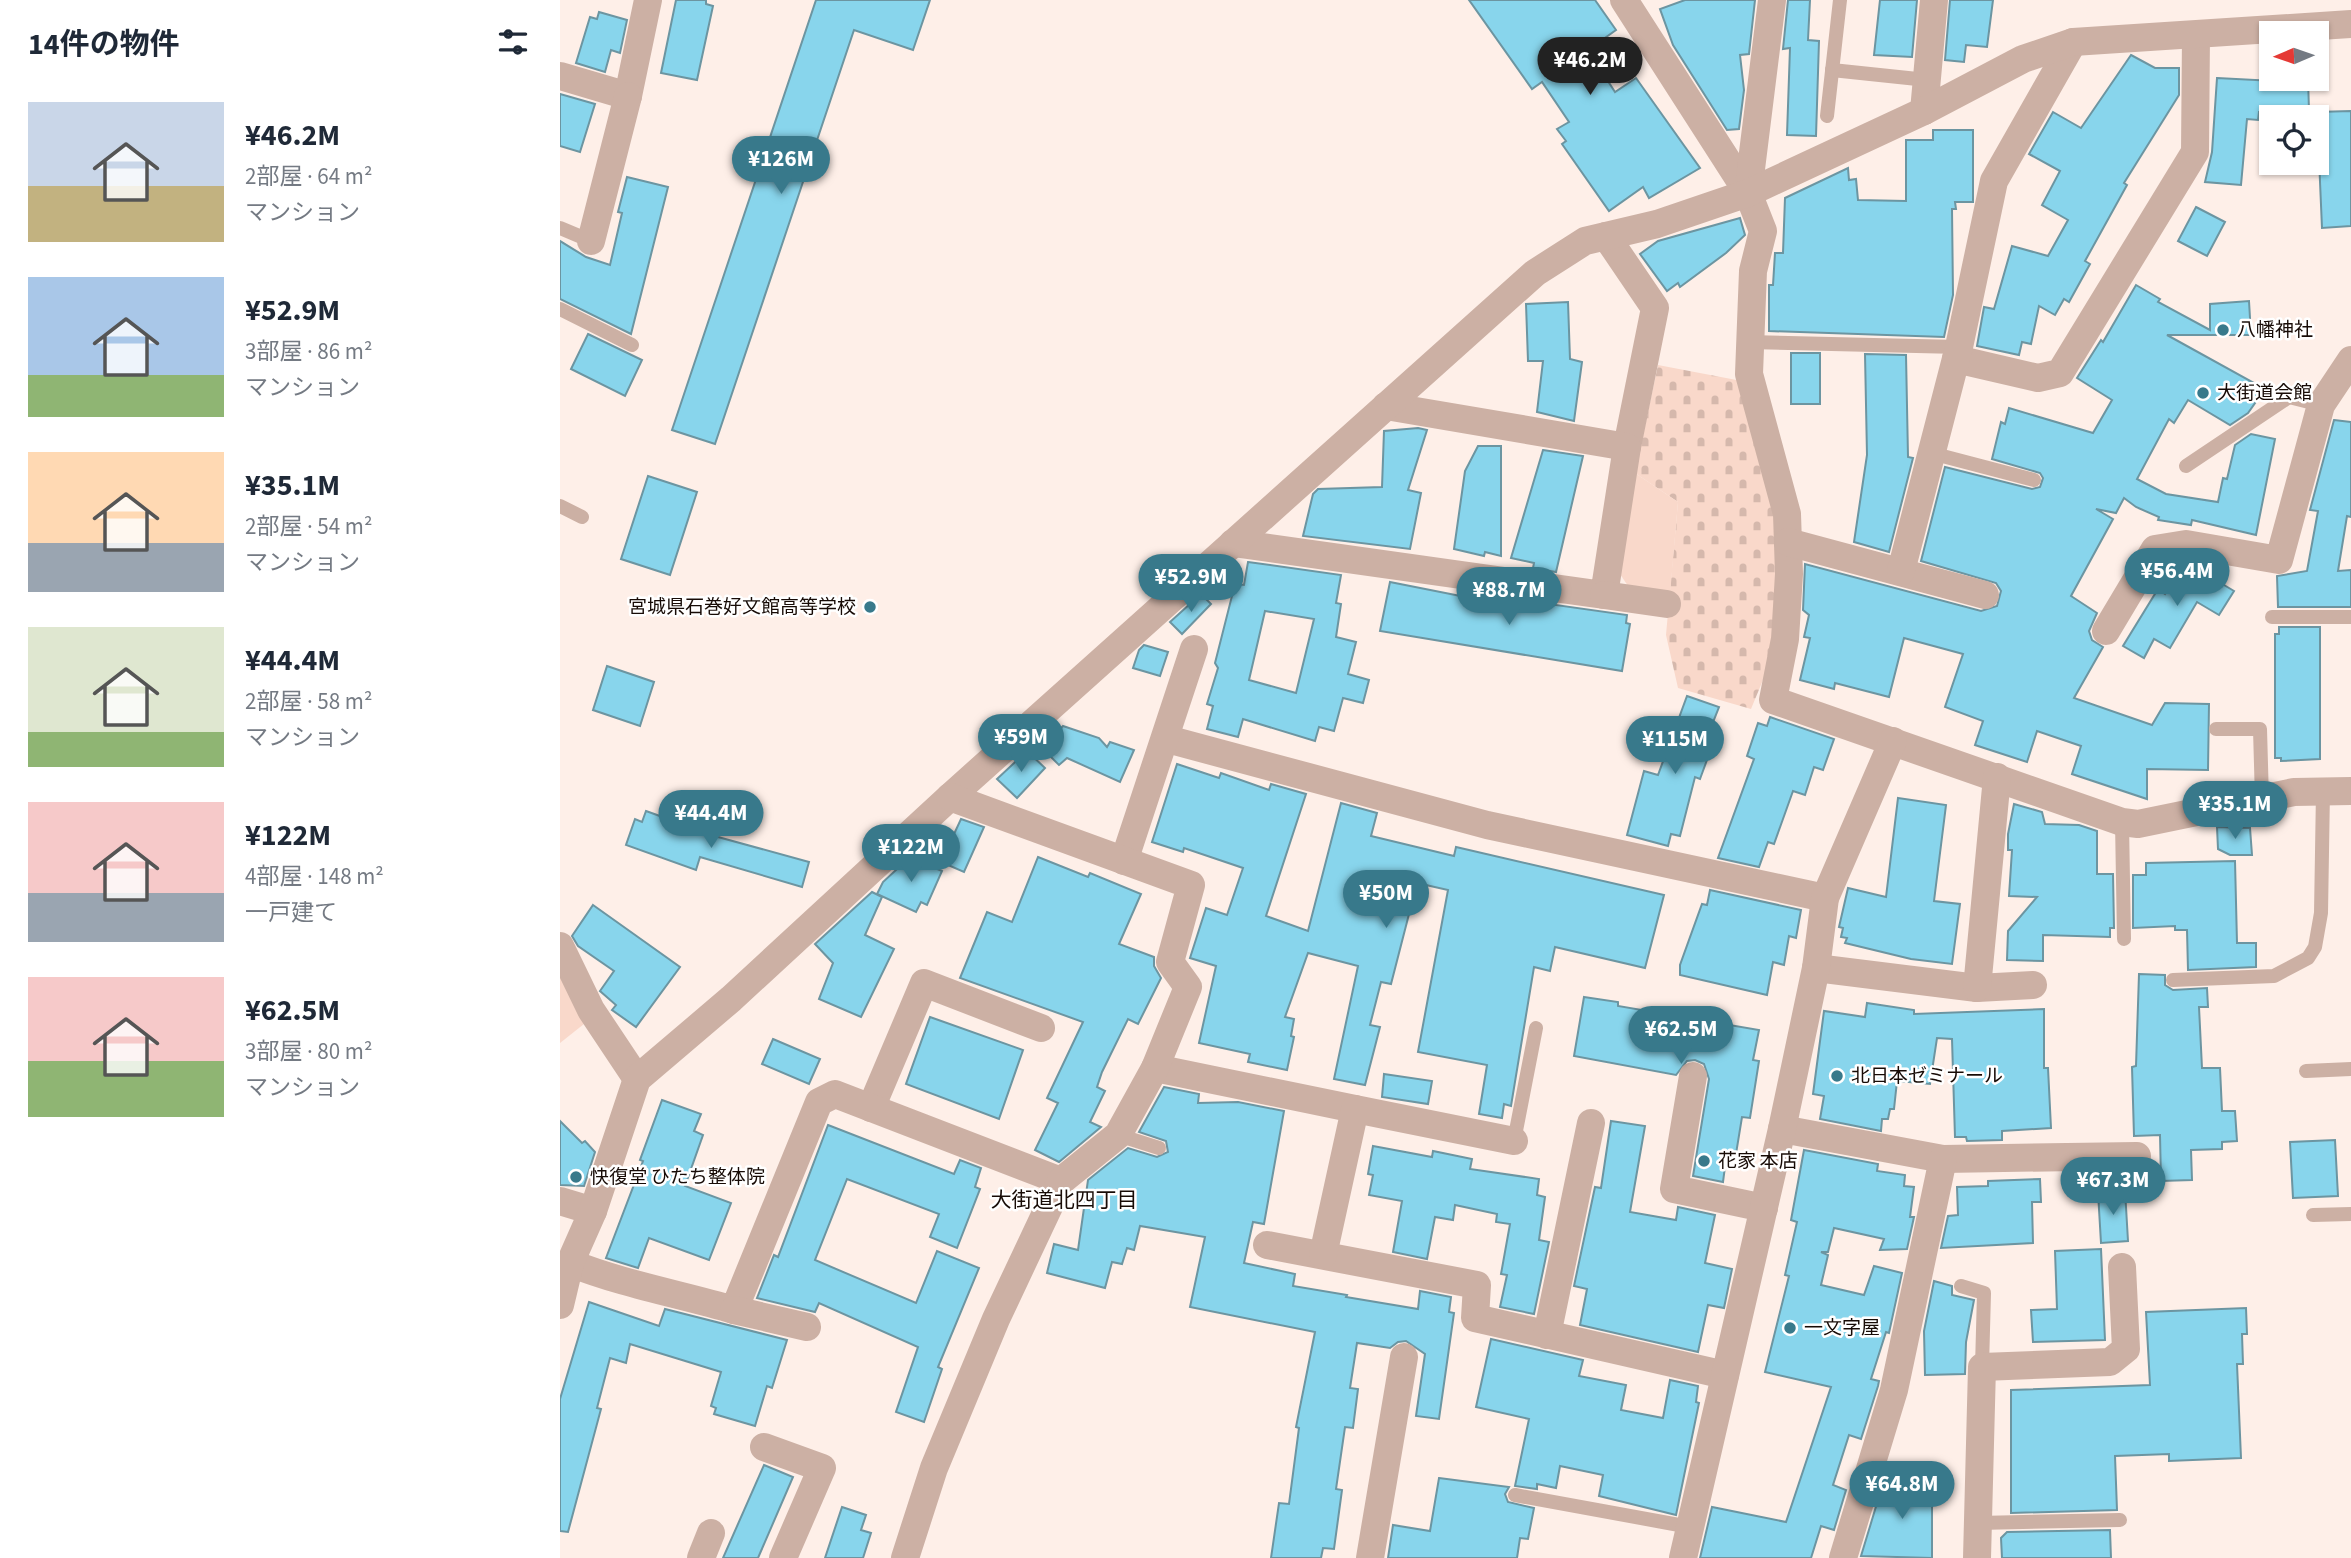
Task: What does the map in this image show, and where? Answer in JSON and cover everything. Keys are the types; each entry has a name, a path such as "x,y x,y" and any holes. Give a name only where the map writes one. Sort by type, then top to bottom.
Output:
{"street":[{"path":"591,241 628,96 648,0"},
{"path":"1623,0 1748,193 1763,230 1754,271 1749,374 1787,514 1788,542 1785,639 1773,700 2122,822 2138,824 2294,792 2351,791"},
{"path":"1748,193 1772,0"},
{"path":"1924,111 1934,0"},
{"path":"560,1305 570,1264 593,1211 637,1079 731,999 950,797 1535,273 1585,241 1657,224 1748,193 1924,111 2023,59 2073,43 2351,24"},
{"path":"1958,353 2038,378 2060,373 2195,152 2196,35"},
{"path":"1901,571 1958,353 1994,181 2073,43"},
{"path":"560,76 628,96"},
{"path":"1604,595 1627,447 1655,308 1606,236"},
{"path":"2106,631 2155,548 2186,544 2279,560 2321,405 2351,360"},
{"path":"1386,406 1627,447"},
{"path":"1788,542 1985,595"},
{"path":"1233,544 1667,604"},
{"path":"1124,861 1167,739 1194,649"},
{"path":"1167,739 1487,825 1825,898"},
{"path":"1683,1558 1782,1129 1816,968 1825,898 1893,741"},
{"path":"1977,988 1997,777"},
{"path":"905,1558 934,1468 996,1319 1062,1181 1118,1135 1156,1068 1188,987 1170,962 1191,885 950,797"},
{"path":"560,946 591,1010 637,1079"},
{"path":"1816,968 1977,988 2033,985"},
{"path":"871,1108 924,983 1041,1028"},
{"path":"1156,1068 1514,1141"},
{"path":"1693,1076 1675,1189 1764,1208"},
{"path":"734,1310 819,1102 835,1094 1062,1181"},
{"path":"1323,1255 1355,1108"},
{"path":"1548,1335 1591,1124"},
{"path":"1782,1129 1943,1159 2137,1156"},
{"path":"1843,1558 1894,1390 1943,1159"},
{"path":"560,1201 593,1211"},
{"path":"1267,1245 1477,1285 1475,1318 1725,1375"},
{"path":"570,1264 619,1282 662,1289 807,1327"},
{"path":"1977,1558 1982,1367 2110,1362 2126,1349 2122,1267"},
{"path":"1370,1558 1404,1357"},
{"path":"764,1447 822,1468 783,1558"}],"lane":[{"path":"1827,116 1840,0"},
{"path":"1832,70 1927,80"},
{"path":"560,228 591,241"},
{"path":"560,309 632,345"},
{"path":"1749,342 1958,353"},
{"path":"2186,466 2289,397 2321,405"},
{"path":"1931,453 2034,480"},
{"path":"560,506 582,517"},
{"path":"2272,617 2351,617"},
{"path":"2216,729 2260,729 2262,800"},
{"path":"2173,980 2274,976 2308,958 2315,947 2321,913 2323,791"},
{"path":"2122,822 2124,939"},
{"path":"1514,1141 1536,1028"},
{"path":"2306,1070 2351,1069"},
{"path":"1118,1135 1159,1148"},
{"path":"2313,1215 2351,1214"},
{"path":"1961,1286 1984,1293 1982,1367"},
{"path":"1515,1495 1690,1527"},
{"path":"1978,1523 2120,1520"}],"green space":[{"path":"1658,365 1747,382 1779,513 1777,646 1751,709 1678,688 1666,635 1678,502 1635,473"},
{"path":"1635,473 1678,502 1670,595 1630,589 1620,574"},
{"path":"560,957 589,1020 560,1043"}],"building":[{"path":"676,0 706,0 706,4 713,6 697,80 661,73"},
{"path":"816,0 930,0 913,50 854,30 715,444 672,430"},
{"path":"1469,0 1595,0 1616,30 1588,50 1615,92 1636,78 1700,168 1649,198 1643,187 1609,211 1562,144 1566,141 1557,129 1569,122 1542,82 1532,89"},
{"path":"1685,0 1755,0 1749,54 1740,55 1744,90 1739,129 1727,130 1673,45 1660,9"},
{"path":"1788,0 1810,0 1808,40 1819,41 1816,136 1787,135 1790,48 1783,49"},
{"path":"1880,0 1917,0 1912,57 1874,55"},
{"path":"1950,0 1993,0 1987,47 1966,45 1964,62 1945,60"},
{"path":"599,12 627,20 620,53 611,50 605,72 576,63 590,17 597,19"},
{"path":"2131,55 2155,68 2179,68 2179,95 2124,183 2127,185 2085,261 2090,264 2069,302 2064,299 2055,315 2039,306 2031,344 2022,342 2019,355 1977,346 1984,307 1994,309 2012,246 2048,256 2068,220 2042,205 2060,171 2029,154 2053,112 2081,128"},
{"path":"2217,78 2259,80 2259,91 2308,91 2309,105 2259,105 2258,120 2247,119 2241,185 2205,182 2212,152"},
{"path":"560,94 595,104 580,152 560,146"},
{"path":"2351,111 2351,226 2322,228 2320,175 2329,175 2329,112"},
{"path":"1933,130 1973,130 1973,202 1955,202 1956,209 1952,209 1953,295 1944,337 1769,331 1769,285 1773,285 1775,253 1783,253 1785,198 1848,168 1849,180 1856,179 1858,200 1906,201 1906,140 1933,140"},
{"path":"627,177 668,187 631,334 560,299 560,241 586,257 610,265 622,213 618,212"},
{"path":"2196,207 2225,222 2207,256 2178,241"},
{"path":"1740,218 1745,235 1726,253 1680,287 1678,283 1667,291 1640,254 1658,241"},
{"path":"2136,285 2160,299 2158,302 2210,330 2210,304 2249,301 2251,335 2167,335 2265,389 2248,413 2230,425 2188,400 2174,423 2169,419 2137,479 2166,494 2218,502 2235,445 2251,434 2275,439 2256,535 2192,520 2191,525 2158,520 2159,517 2136,507 2124,498 2116,513 2096,509 2113,519 2071,596 2097,613 2089,631 2092,640 2103,647 2074,698 2152,725 2165,703 2209,704 2208,770 2147,769 2147,799 2072,774 2081,746 2037,731 2027,762 1975,745 1983,721 1945,707 1963,654 1904,638 1889,697 1835,683 1834,689 1800,680 1810,638 1804,637 1809,615 1803,610 1805,564 1981,611 1997,606 2001,591 1996,583 1921,561 1945,467 2032,489 2040,487 2043,478 2040,473 1992,459 2001,422 2005,424 2009,408 2093,433 2112,400 2077,378 2101,340 2103,342"},
{"path":"1568,302 1570,359 1582,362 1574,421 1537,412 1543,361 1528,361 1526,304"},
{"path":"588,334 642,360 625,396 571,369"},
{"path":"1791,353 1820,353 1820,404 1791,404"},
{"path":"1865,354 1906,355 1908,457 1913,458 1889,552 1854,542 1867,455"},
{"path":"2334,420 2351,422 2351,517 2347,516 2338,571 2351,570 2351,607 2278,607 2277,576 2307,571 2318,511 2310,510"},
{"path":"1418,428 1427,430 1408,490 1421,493 1410,549 1303,536 1313,494 1318,489 1382,487 1384,431"},
{"path":"1478,446 1501,446 1501,556 1485,552 1484,556 1454,549 1465,471"},
{"path":"1543,450 1583,456 1556,572 1533,568 1534,563 1511,558"},
{"path":"648,476 697,492 670,575 621,559"},
{"path":"2184,561 2234,591 2219,615 2197,602 2170,648 2154,639 2144,658 2123,646 2158,589 2165,594"},
{"path":"1248,562 1341,575 1336,603 1341,604 1336,637 1356,642 1348,674 1369,680 1363,703 1343,698 1334,731 1319,727 1315,741 1243,719 1238,737 1207,729 1213,706 1207,704 1218,668 1215,663 1235,584 1244,585","holes":["1265,611 1314,619 1296,693 1249,680"]},
{"path":"1390,582 1526,609 1528,601 1627,615 1626,623 1630,624 1622,671 1380,631"},
{"path":"1201,594 1211,604 1182,634 1170,622"},
{"path":"2279,627 2320,627 2320,759 2281,761 2281,758 2275,758 2275,634 2279,634"},
{"path":"1144,645 1168,652 1160,676 1133,668 1139,650"},
{"path":"607,666 654,682 640,726 593,710"},
{"path":"1687,696 1719,707 1708,735 1715,738 1700,779 1695,777 1680,836 1671,834 1668,846 1627,835 1644,771 1658,775"},
{"path":"1770,717 1834,739 1823,770 1814,767 1805,795 1793,791 1774,844 1768,842 1759,867 1718,858 1754,759 1747,756 1758,723 1767,726"},
{"path":"1063,726 1099,738 1107,747 1110,742 1134,750 1120,782 1067,758 1059,765 1042,748"},
{"path":"1027,751 1045,768 1017,798 997,779"},
{"path":"1177,764 1219,778 1221,773 1269,790 1271,784 1306,794 1266,916 1308,931 1341,803 1377,813 1371,836 1454,856 1456,847 1664,895 1645,968 1555,947 1550,971 1534,967 1511,1106 1504,1104 1502,1118 1479,1114 1487,1065 1418,1052 1448,890 1417,883 1391,984 1381,982 1370,1025 1380,1027 1365,1085 1334,1079 1358,966 1308,953 1285,1017 1294,1019 1291,1036 1294,1037 1287,1070 1248,1062 1250,1054 1199,1043 1216,966 1190,958 1206,908 1227,915 1243,868 1184,848 1183,852 1152,842"},
{"path":"1898,798 1946,805 1934,901 1960,904 1952,964 1911,959 1845,943 1847,938 1841,937 1843,928 1839,927 1848,888 1886,897"},
{"path":"2014,804 2042,812 2045,824 2079,825 2097,831 2097,874 2113,874 2114,928 2110,928 2110,937 2043,935 2043,961 2007,960 2008,931 2037,897 2009,896 2012,850 2008,850 2008,834"},
{"path":"646,811 718,837 809,862 802,887 700,857 696,870 626,845 635,819 642,822"},
{"path":"961,819 984,827 964,872 941,862"},
{"path":"2217,827 2250,828 2252,855 2230,855 2218,849"},
{"path":"910,857 942,871 927,905 921,902 916,912 877,894 883,882"},
{"path":"1038,857 1088,877 1090,873 1141,894 1119,944 1154,957 1154,966 1161,978 1138,1024 1128,1019 1102,1072 1097,1087 1105,1091 1090,1122 1101,1127 1059,1162 1035,1150 1058,1103 1047,1098 1083,1022 960,978 987,912 1012,922"},
{"path":"2235,861 2237,943 2256,943 2256,967 2188,970 2187,930 2175,930 2175,926 2133,928 2133,875 2146,875 2146,863"},
{"path":"1710,890 1801,910 1796,938 1789,936 1784,965 1773,962 1767,995 1680,975 1680,965 1702,904 1707,905"},
{"path":"872,892 882,897 865,935 894,949 861,1017 819,999 833,963 815,944"},
{"path":"593,905 680,967 636,1027 612,1010 616,1005 600,991 614,971 578,946 572,936"},
{"path":"2139,974 2165,975 2165,985 2173,990 2207,988 2208,1007 2199,1007 2202,1068 2220,1068 2222,1111 2235,1111 2237,1141 2222,1142 2222,1149 2191,1150 2192,1180 2161,1181 2160,1135 2134,1136 2132,1067 2136,1066"},
{"path":"1584,997 1618,1002 1618,1006 1759,1030 1753,1060 1759,1061 1750,1118 1742,1117 1735,1160 1726,1159 1723,1182 1693,1176 1709,1079 1704,1064 1695,1060 1687,1061 1676,1075 1574,1056"},
{"path":"1867,1003 1914,1010 1914,1014 2044,1009 2044,1068 2048,1068 2051,1128 2002,1131 2002,1140 1967,1141 1966,1137 1955,1137 1952,1039 1937,1038 1930,1084 1897,1081 1894,1109 1890,1109 1888,1119 1882,1119 1881,1131 1820,1119 1824,1096 1813,1094 1824,1011 1865,1017"},
{"path":"930,1017 1023,1050 999,1119 906,1084"},
{"path":"773,1039 820,1059 809,1084 762,1064"},
{"path":"1384,1074 1432,1081 1428,1104 1382,1097"},
{"path":"1164,1087 1199,1094 1198,1103 1238,1102 1284,1111 1264,1224 1253,1222 1244,1263 1295,1274 1293,1286 1418,1309 1420,1291 1451,1297 1449,1312 1454,1313 1439,1419 1416,1416 1425,1354 1406,1341 1398,1342 1390,1348 1357,1343 1350,1388 1358,1389 1353,1428 1345,1427 1336,1489 1342,1490 1334,1549 1323,1548 1321,1558 1271,1558 1279,1503 1289,1504 1299,1428 1296,1427 1315,1332 1190,1307 1205,1237 1140,1226 1134,1250 1127,1248 1122,1264 1112,1262 1105,1288 1047,1273 1054,1244 1078,1250 1088,1180 1128,1148 1157,1157 1168,1152 1166,1141 1139,1132"},
{"path":"662,1100 701,1114 694,1131 703,1135 685,1186 731,1203 709,1260 649,1238 638,1268 606,1258 643,1161 640,1160"},
{"path":"560,1121 595,1152 584,1186 560,1185"},
{"path":"1611,1121 1645,1126 1630,1212 1676,1220 1678,1207 1715,1215 1705,1263 1732,1269 1724,1308 1708,1305 1698,1352 1580,1325 1587,1289 1574,1286 1595,1187 1601,1188"},
{"path":"828,1125 954,1174 960,1160 981,1168 975,1187 980,1189 957,1248 930,1237 939,1214 847,1179 815,1260 916,1303 937,1251 979,1268 938,1367 942,1369 924,1422 896,1412 918,1347 819,1303 815,1312 757,1298 774,1255 778,1257"},
{"path":"2335,1140 2338,1196 2293,1198 2290,1142"},
{"path":"1373,1146 1432,1157 1433,1151 1472,1159 1470,1169 1539,1179 1537,1195 1545,1197 1539,1240 1549,1242 1534,1314 1500,1307 1507,1275 1501,1274 1510,1224 1496,1222 1497,1214 1455,1205 1453,1220 1435,1217 1427,1259 1393,1252 1402,1201 1369,1195 1373,1175 1368,1174"},
{"path":"1804,1150 1878,1164 1877,1171 1905,1175 1904,1186 1914,1187 1910,1217 1914,1217 1907,1249 1880,1250 1884,1239 1834,1228 1828,1252 1821,1252 1828,1255 1821,1285 1864,1295 1874,1266 1902,1273 1889,1333 1886,1332 1871,1379 1879,1381 1878,1386 1861,1439 1849,1435 1833,1485 1846,1490 1834,1530 1821,1526 1811,1558 1700,1558 1712,1507 1786,1522 1831,1387 1765,1372 1789,1276 1785,1275 1797,1222 1791,1220"},
{"path":"2040,1179 2041,1202 2032,1202 2033,1243 1941,1248 1948,1216 1958,1215 1957,1187 1988,1186 1988,1181"},
{"path":"2125,1190 2128,1241 2101,1243 2098,1192"},
{"path":"2101,1249 2105,1340 2033,1342 2031,1310 2057,1309 2055,1251"},
{"path":"1934,1281 1952,1286 1952,1295 1974,1300 1966,1342 1965,1374 1925,1375 1924,1331"},
{"path":"589,1302 659,1326 665,1309 787,1340 772,1388 767,1386 755,1426 714,1414 716,1408 711,1406 721,1372 630,1344 626,1363 610,1358 597,1408 601,1409 568,1532 560,1531 560,1399"},
{"path":"2246,1308 2247,1334 2242,1334 2243,1364 2237,1364 2241,1458 2169,1461 2169,1454 2115,1456 2117,1510 2011,1513 2011,1390 2150,1385 2146,1312"},
{"path":"1491,1339 1583,1360 1579,1376 1626,1385 1621,1410 1663,1418 1670,1380 1698,1386 1696,1402 1699,1403 1676,1515 1599,1496 1603,1475 1560,1466 1556,1488 1537,1484 1537,1489 1515,1486 1529,1419 1476,1407"},
{"path":"764,1465 793,1477 758,1558 723,1558"},
{"path":"1439,1478 1509,1487 1505,1494 1508,1502 1534,1508 1528,1539 1520,1538 1517,1558 1388,1558 1393,1525 1430,1531"},
{"path":"1885,1479 1932,1479 1932,1558 1861,1556 1878,1500 1885,1502"},
{"path":"842,1507 866,1515 861,1530 871,1533 863,1558 825,1558"},
{"path":"2110,1530 2111,1558 2002,1558 2001,1538 2007,1532"}],"place":[{"name":"八幡神社","path":"2223,330"},
{"name":"大街道会館","path":"2203,393"},
{"name":"宮城県石巻好文館高等学校","path":"870,607"},
{"name":"北日本ゼミナール","path":"1837,1076"},
{"name":"花家 本店","path":"1704,1161"},
{"name":"快復堂 ひたち整体院","path":"576,1177"},
{"name":"一文字屋","path":"1790,1328"}],"district":[{"name":"大街道北四丁目","path":"1064,1200"}]}
